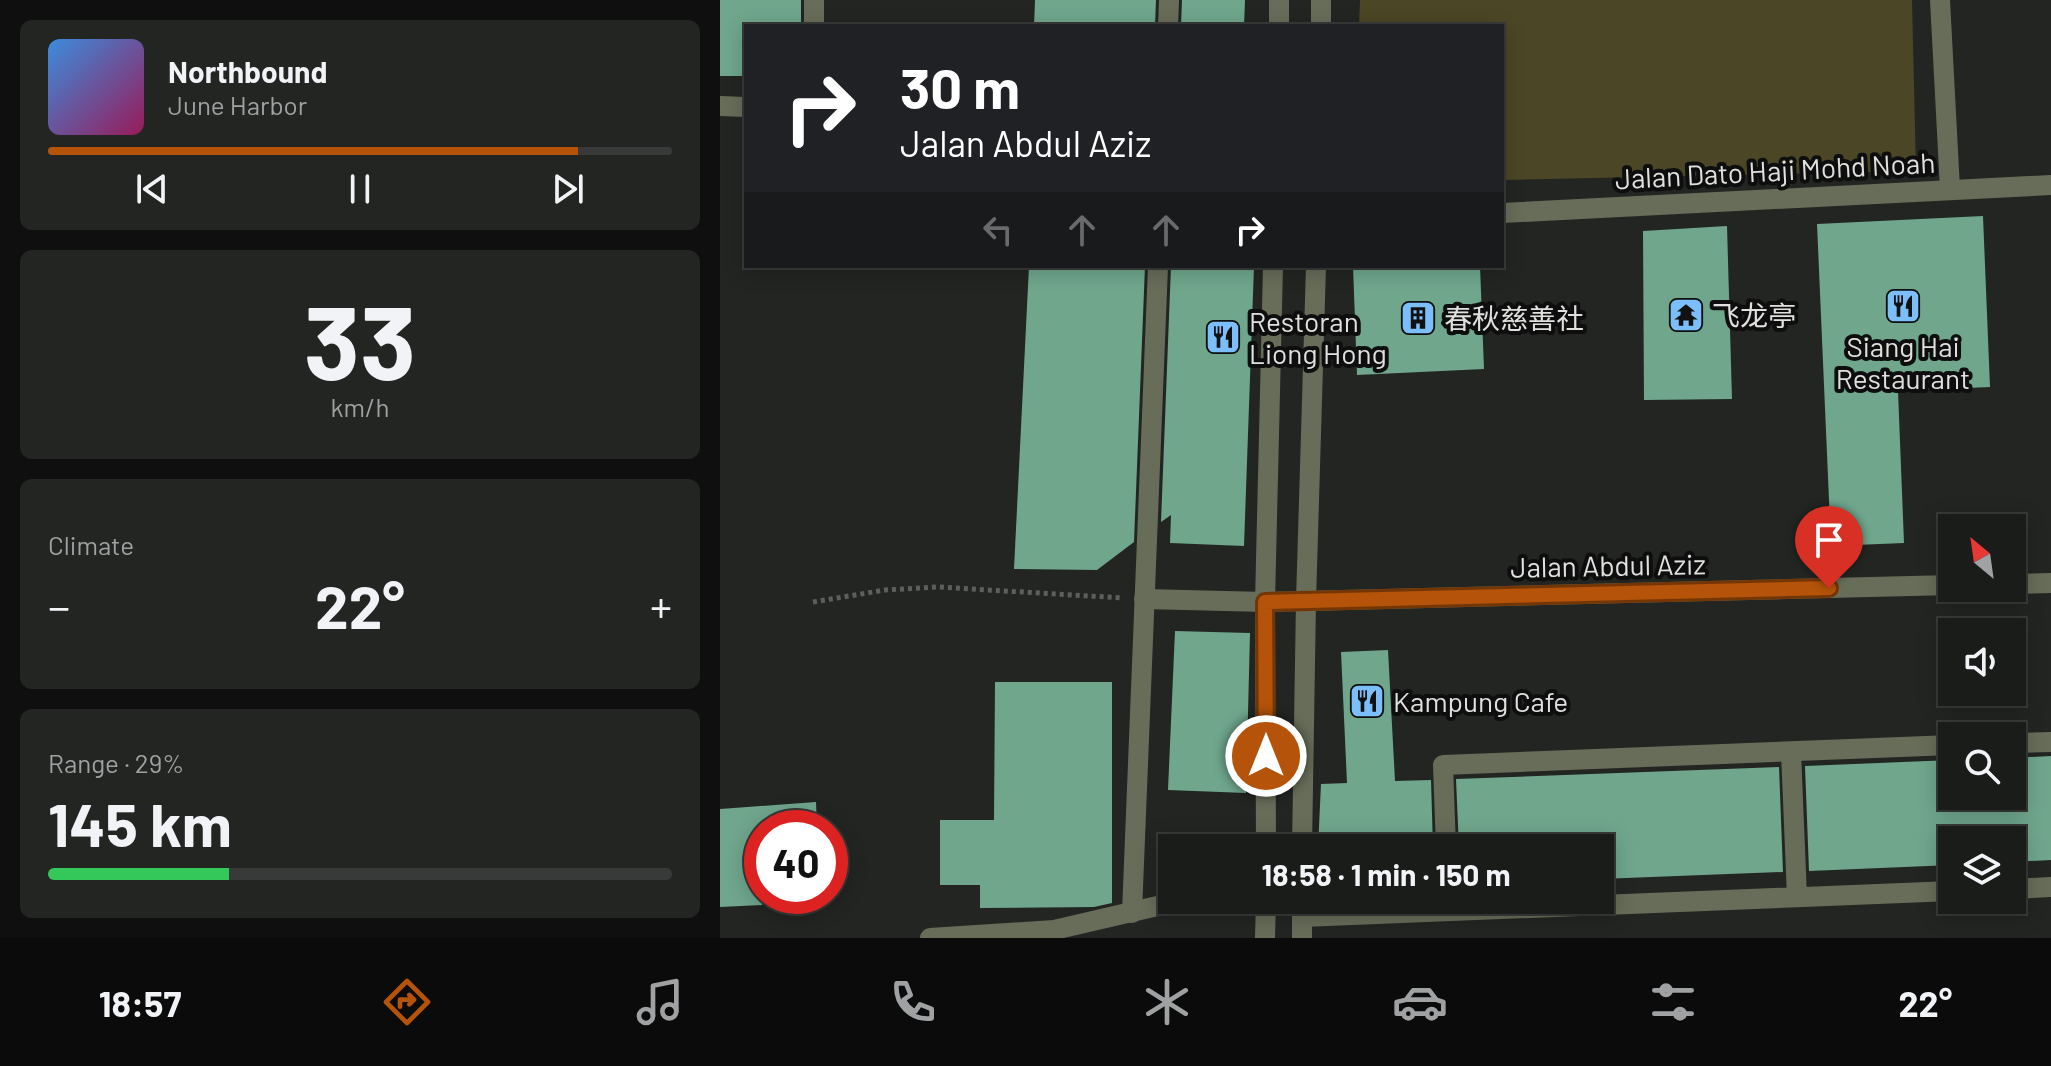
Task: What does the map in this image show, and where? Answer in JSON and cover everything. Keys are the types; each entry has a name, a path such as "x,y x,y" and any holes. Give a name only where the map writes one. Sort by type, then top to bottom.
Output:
{"street":[{"path":"814,0 814,24"},
{"path":"1168,24 1169,0"},
{"path":"1279,0 1279,24"},
{"path":"1321,0 1321,24"},
{"path":"1940,0 1950,189"},
{"path":"720,106 744,107"},
{"name":"Jalan Dato Haji Mohd Noah","path":"1504,213 2051,185"},
{"path":"1132,913 1158,268"},
{"path":"1266,834 1265,602 1273,268"},
{"path":"1302,834 1316,268"},
{"path":"2026,584 2051,583"},
{"name":"Jalan Abdul Aziz","path":"1144,599 1265,602 1938,585"},
{"path":"2026,743 2051,742"},
{"path":"1445,834 1443,765 1938,746"},
{"path":"1791,752 1797,897"},
{"path":"2026,888 2051,887"},
{"path":"1614,902 1938,892"},
{"path":"930,938 1000,937 1054,930 1158,906"},
{"path":"1265,938 1266,914"},
{"path":"1302,914 1302,938"}],"path":[{"path":"813,602 885,590 938,587 1144,599"}],"shaded area":[{"path":"1360,0 1912,0 1916,171 1504,180 1504,24 1359,24"}],"building":[{"path":"720,0 801,0 801,24 744,24 744,76 720,76"},
{"path":"1035,0 1156,0 1155,24 1034,24"},
{"path":"1182,0 1245,0 1244,24 1181,24"},
{"name":"Siang Hai Restaurant","path":"1983,216 1990,387 1898,391 1904,543 1831,546 1817,224"},
{"name":"飞龙亭","path":"1727,226 1732,399 1644,400 1643,231"},
{"path":"1029,268 1145,268 1134,542 1097,570 1014,569"},
{"path":"1171,268 1254,268 1244,546 1170,543 1171,515 1161,522"},
{"name":"春秋慈善社","path":"1353,268 1480,268 1484,369 1357,375"},
{"path":"1175,631 1250,633 1246,793 1168,790"},
{"path":"1388,650 1395,781 1431,780 1433,834 1319,834 1321,784 1347,783 1341,652"},
{"path":"995,682 1112,682 1112,903 1094,907 980,908 980,885 940,885 940,820 994,820"},
{"path":"2051,756 2051,860 2026,861 2026,826 1938,826 1938,866 1809,871 1805,766 1938,761 1938,810 2026,810 2026,757"},
{"path":"1779,767 1783,872 1614,878 1614,834 1458,834 1456,779"},
{"path":"816,802 816,810 744,810 744,906 720,907 720,809"}],"place":[{"name":"Siang Hai Restaurant","path":"1903,306"},
{"name":"飞龙亭","path":"1686,315"},
{"name":"春秋慈善社","path":"1418,318"},
{"name":"Restoran Liong Hong","path":"1223,337"},
{"name":"Kampung Cafe","path":"1367,701"}],"route":[{"path":"1266,756 1265,602 1829,588"}]}
